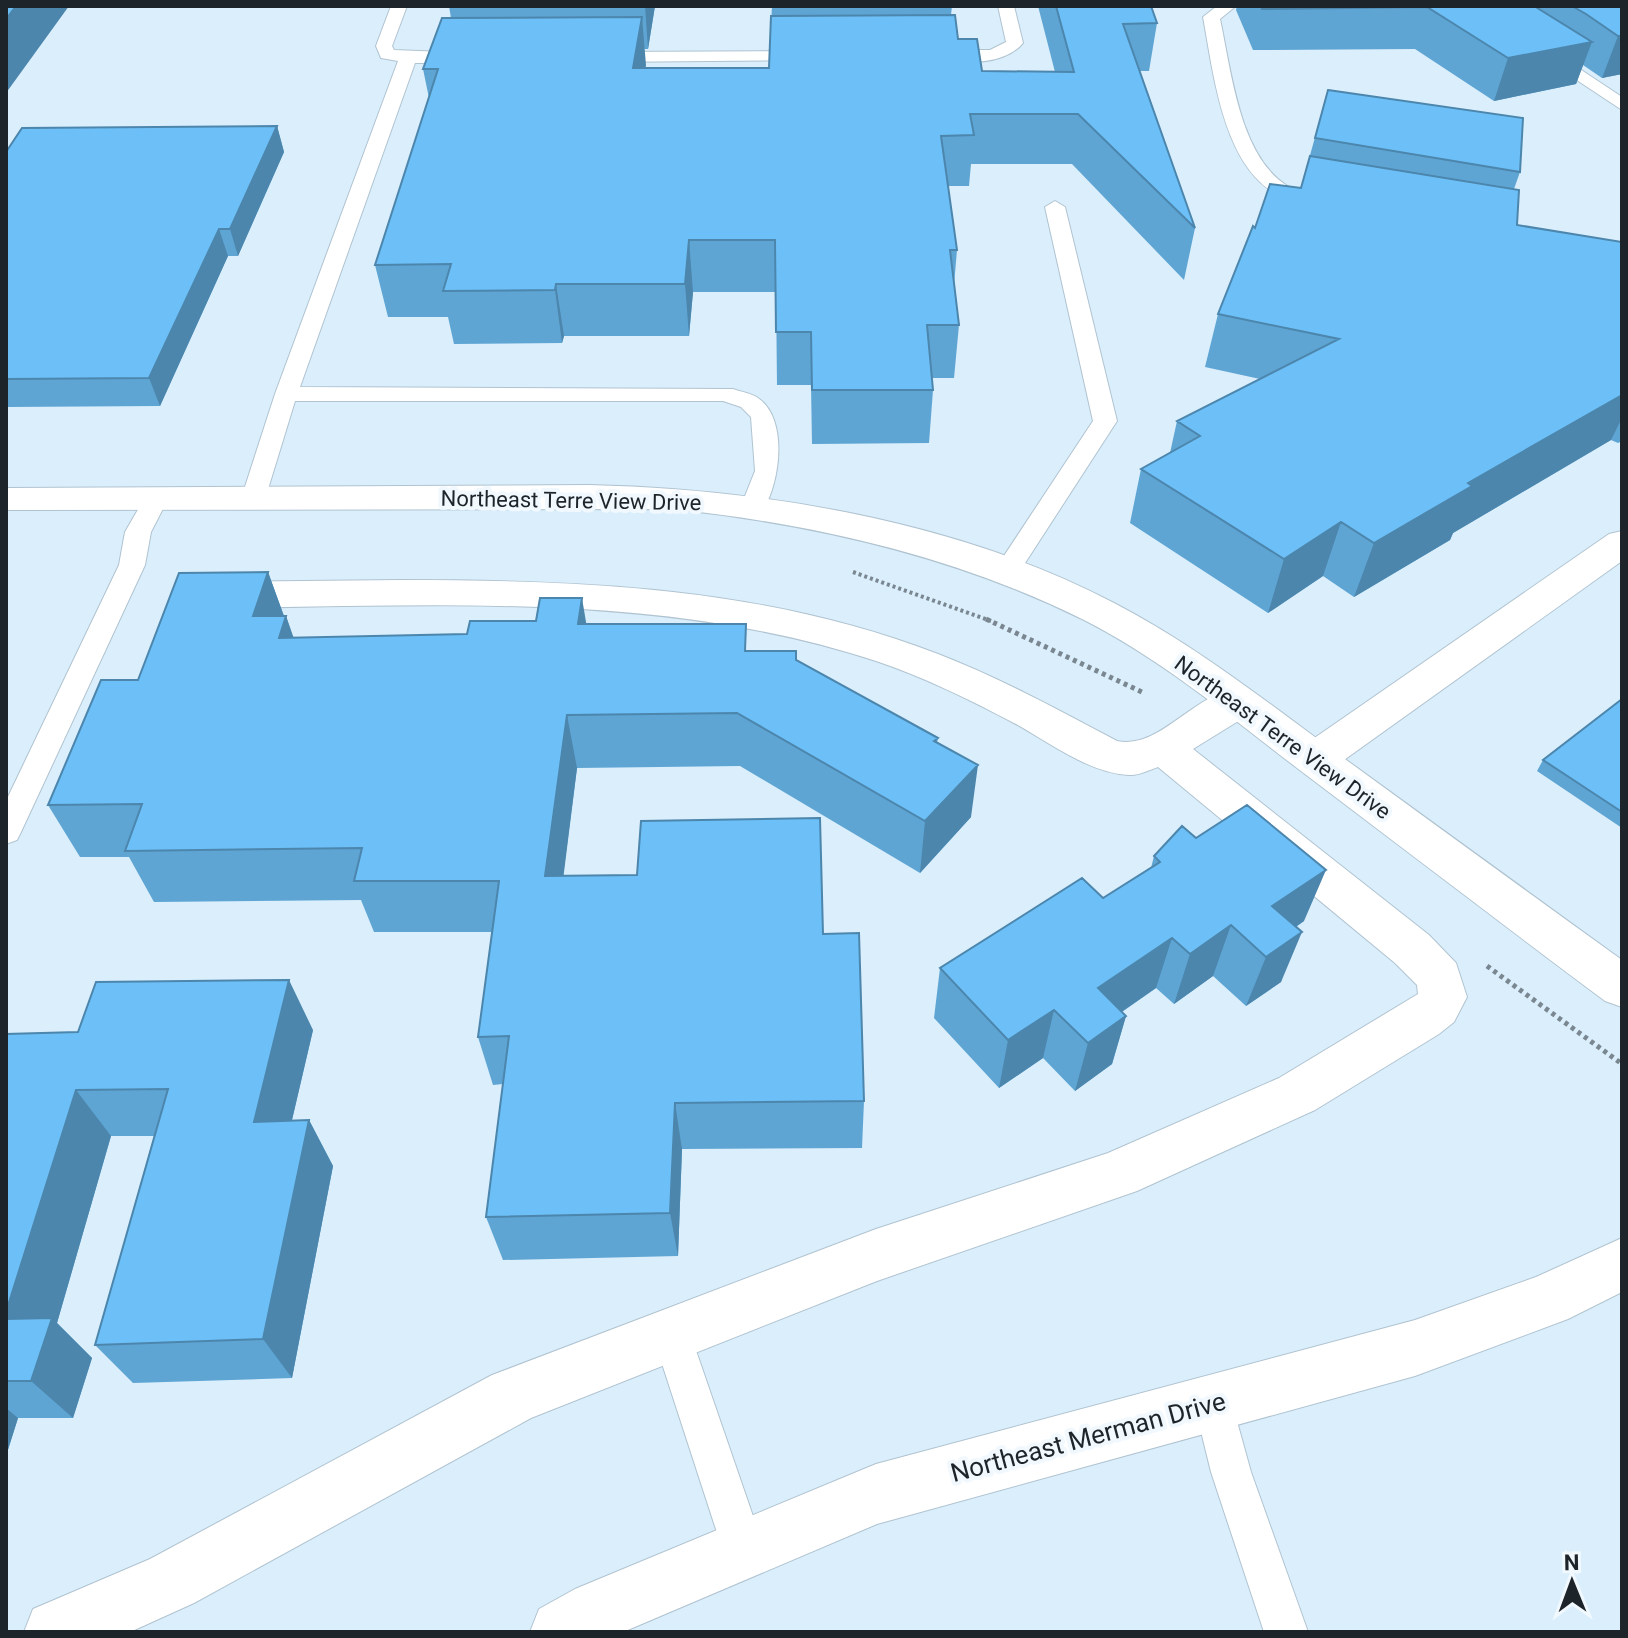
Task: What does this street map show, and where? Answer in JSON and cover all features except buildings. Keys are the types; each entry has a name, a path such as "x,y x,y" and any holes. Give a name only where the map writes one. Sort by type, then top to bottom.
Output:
{"street":[{"name":"Northeast Terre View Drive","path":"6,499 673,498 753,506 880,532 1007,571 1100,612 1198,672 1622,987"},
{"path":"1315,759 1622,543"},
{"path":"201,595 544,596 708,607 807,628 897,653 976,686 1120,759 1142,759 1164,749 1189,730 1238,702"},
{"path":"56,1632 172,1581 513,1396 876,1255 1118,1174 1297,1094 1437,1007 1443,997 1442,984 1435,971 1164,749"},
{"name":"Northeast Merman Drive","path":"562,1632 597,1611 876,1494 1415,1348 1548,1300 1622,1264"}],"lane":[{"path":"399,6 384,50 387,54 408,58 488,58"},
{"path":"919,55 994,54 1012,48 1015,43 1006,6"},
{"path":"1228,6 1211,17 1242,145 1257,170 1281,190 1322,203"},
{"path":"1524,38 1622,105"},
{"path":"584,57 824,56"},
{"path":"253,499 286,394 408,58"},
{"path":"1007,571 1105,421 1055,207"},
{"path":"286,394 725,394 749,402 762,416 767,471 753,506"},
{"path":"6,832 126,578 138,532 156,499"},
{"path":"672,1336 744,1551"},
{"path":"1214,1403 1231,1472 1286,1632"}]}
